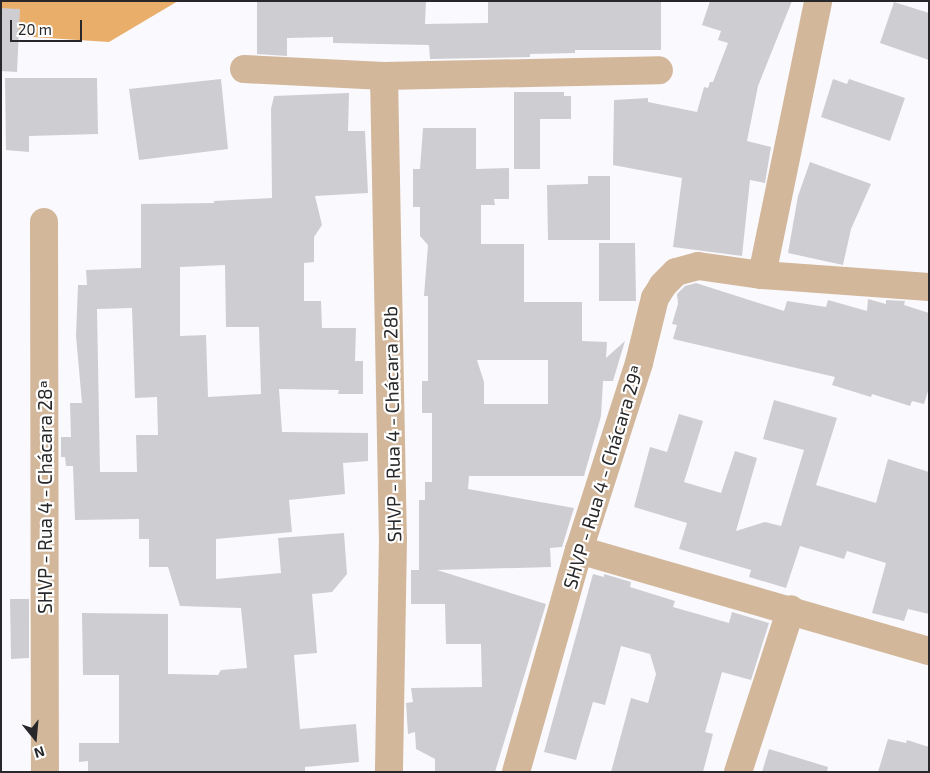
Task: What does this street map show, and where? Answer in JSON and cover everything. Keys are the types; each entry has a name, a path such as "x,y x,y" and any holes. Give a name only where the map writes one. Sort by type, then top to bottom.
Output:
{"street":[{"path":"762,275 818,1"},
{"path":"244,70 384,76 659,70"},
{"name":"SHVP - Rua 4 - Chácara 28b","path":"384,76 393,529 389,772"},
{"name":"SHVP - Rua 4 - Chácara 28ª","path":"44,222 45,772"},
{"name":"SHVP - Rua 4 - Chácara 29ª","path":"516,772 579,550 639,363 655,298 663,285 676,272 698,266 762,275 929,287"},
{"path":"579,550 791,609 929,651"},
{"path":"738,772 791,609"}],"shaded area":[{"path":"1,1 178,1 109,42 1,35"}],"building":[{"path":"257,1 426,1 425,24 488,23 488,1 661,1 661,50 575,50 575,53 530,54 530,57 430,59 429,45 333,43 333,37 287,38 287,56 257,54"},
{"path":"710,1 792,1 758,86 747,141 771,147 765,183 750,180 742,256 673,247 682,178 613,165 614,100 648,98 648,102 697,112 704,87 708,88 710,82 713,82 728,43 718,40 721,31 702,25"},
{"path":"894,2 929,13 929,60 880,43"},
{"path":"1,8 20,9 17,72 1,71"},
{"path":"5,78 97,78 98,134 29,136 29,152 6,150"},
{"path":"221,79 228,149 139,160 129,89"},
{"path":"833,79 847,84 849,79 905,98 890,141 821,117"},
{"path":"514,92 564,92 564,96 571,96 571,119 540,119 540,169 514,169"},
{"path":"349,93 348,131 365,131 368,193 315,196 322,225 314,237 314,262 304,263 304,301 321,301 322,328 356,328 355,361 363,361 363,394 338,394 339,390 279,389 282,432 368,433 368,461 343,463 345,494 289,500 292,532 216,539 216,579 281,573 278,538 344,533 347,574 332,592 312,594 317,653 294,655 300,729 356,724 359,762 305,767 305,772 88,772 88,761 79,762 79,743 119,743 119,675 83,675 82,613 168,614 168,674 218,675 221,670 247,668 241,608 180,606 168,567 149,567 149,539 139,539 139,519 75,520 73,466 66,466 65,457 61,457 61,437 71,437 70,403 82,403 76,336 78,285 87,285 86,270 141,268 141,204 214,203 214,201 272,198 271,109 274,96","holes":["225,265 226,327 259,327 261,394 208,397 206,335 180,336 180,267","132,308 135,398 157,397 158,435 136,435 137,472 100,472 97,309"]},
{"path":"423,128 476,128 476,169 509,168 509,199 494,199 495,205 481,205 481,244 524,244 524,302 582,302 582,341 607,342 606,358 625,341 613,381 603,381 601,416 584,476 469,476 468,489 574,508 562,547 550,548 551,567 437,570 546,604 495,772 435,772 435,759 416,749 415,732 408,734 406,703 413,702 411,688 482,687 481,644 446,644 445,604 411,604 411,570 419,570 419,500 425,500 425,482 432,482 432,413 422,413 422,381 428,381 428,296 424,296 428,245 420,236 420,207 413,207 413,169 420,169","holes":["477,360 548,360 548,404 484,404 484,382"]},
{"path":"810,162 871,184 851,229 843,265 788,253 798,196"},
{"path":"588,176 610,176 610,240 548,240 547,185 588,184"},
{"path":"599,243 635,243 636,301 599,301"},
{"path":"696,283 784,311 787,301 826,307 828,300 867,311 868,299 886,304 886,300 905,301 904,305 929,313 929,388 924,404 912,401 910,406 872,394 871,397 832,385 835,377 673,339 677,325 672,324 678,304 677,294 685,286"},
{"path":"774,400 837,418 816,485 876,503 888,459 929,472 929,614 908,609 904,621 872,613 886,563 847,551 844,559 800,546 786,588 749,577 751,570 679,549 687,523 634,507 650,447 667,452 679,414 703,421 684,482 721,493 735,451 757,458 736,531 765,522 781,526 804,450 763,439"},
{"path":"593,574 604,577 604,574 631,582 630,587 675,601 673,607 729,623 732,612 769,623 751,680 722,672 705,732 713,734 703,772 611,772 631,698 648,703 656,674 650,654 621,646 605,705 593,702 576,760 544,752"},
{"path":"10,599 29,599 29,658 11,659"},
{"path":"888,739 906,743 907,740 929,747 929,772 878,772"},
{"path":"769,749 828,767 827,772 762,772"}]}
